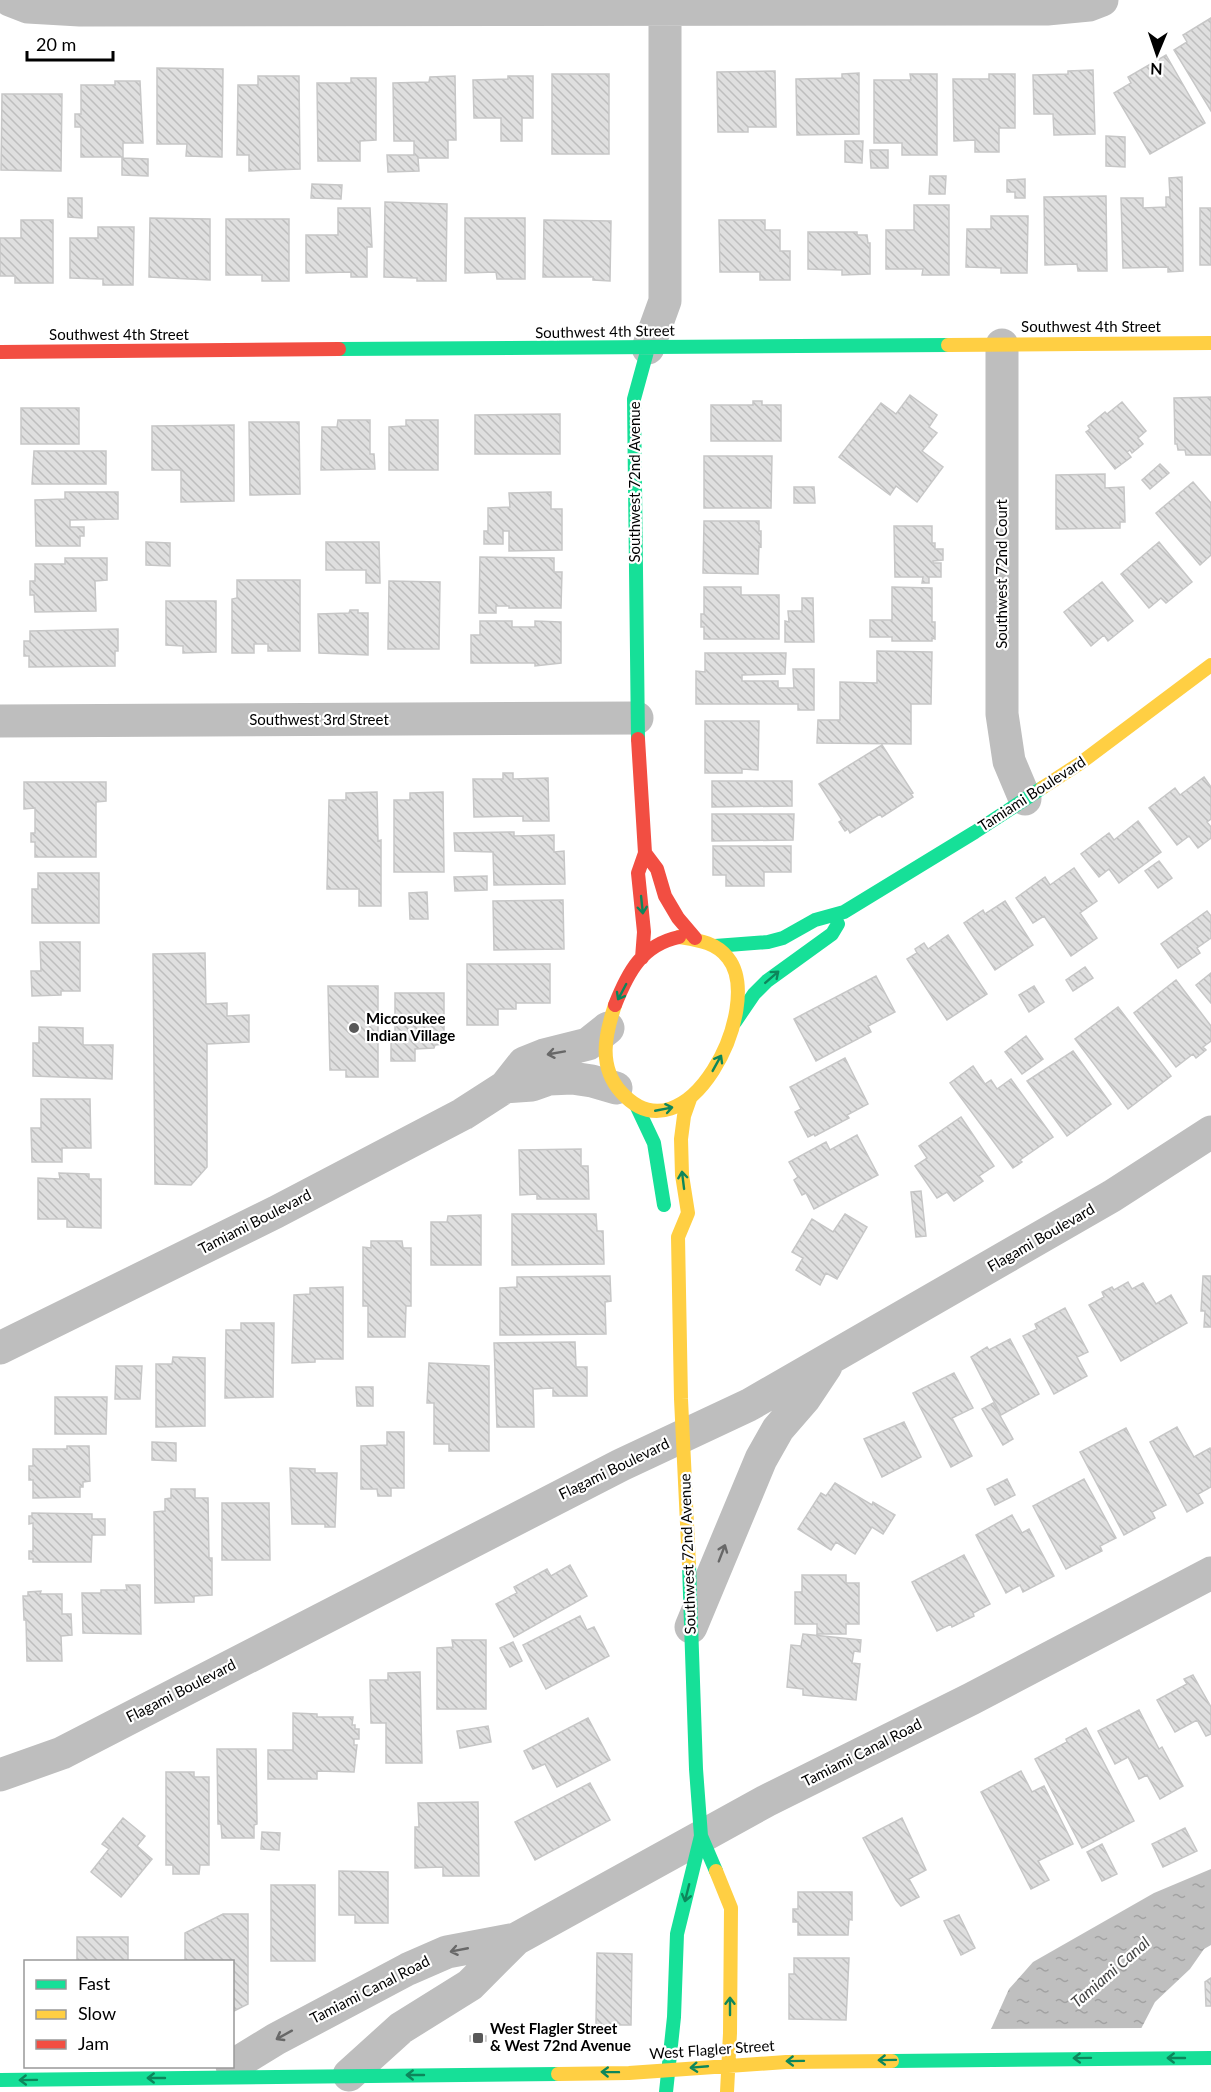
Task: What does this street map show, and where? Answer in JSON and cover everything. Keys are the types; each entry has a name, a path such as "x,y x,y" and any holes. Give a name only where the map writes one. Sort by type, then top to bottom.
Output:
{"street":[{"path":"10,0 28,7 80,10 1047,9 1089,5 1102,0"},
{"name":"Southwest 72nd Avenue","path":"642,958 644,932 638,873 645,854 637,718 634,399 648,348 665,301 665,8"},
{"name":"Southwest 4th Street","path":"0,352 1211,343"},
{"name":"Southwest 72nd Court","path":"1002,345 1002,714 1009,761 1025,799"},
{"name":"Tamiami Boulevard","path":"715,946 768,942 783,938 815,920 844,912 1025,799 1130,728 1211,665"},
{"name":"Southwest 3rd Street","path":"0,722 637,718"},
{"name":"Southwest 72nd Avenue","path":"645,854 657,869 665,896 678,918 695,938"},
{"name":"Tamiami Boulevard","path":"735,1022 754,994 767,981 832,934 844,912"},
{"path":"679,937 695,938 715,946 732,963 738,980 740,997 735,1022 719,1061 707,1080 690,1099 679,1106 656,1112 627,1098 606,1068 605,1046 617,1001 642,958 663,940 679,937"},
{"name":"Tamiami Boulevard","path":"0,1348 308,1196 463,1114 505,1087 524,1063 544,1055 588,1044 608,1028"},
{"name":"Tamiami Boulevard","path":"505,1087 572,1078 591,1081 627,1098"},
{"name":"Southwest 72nd Avenue","path":"627,1098 650,1126 656,1145 667,1219 678,1237"},
{"name":"Southwest 72nd Avenue","path":"690,1099 684,1116 681,1139 682,1175 687,1213 678,1237 683,1436 696,1769 701,1836 731,1908 727,2092"},
{"name":"Flagami Boulevard","path":"0,1775 62,1753 621,1465 749,1405 1209,1138"},
{"path":"691,1627 761,1459 778,1429 804,1399 832,1357"},
{"name":"Tamiami Canal Road","path":"349,2075 401,2028 470,1984 516,1939 701,1836 1211,1574"},
{"name":"Southwest 72nd Avenue","path":"666,2092 674,2017 676,1934 701,1836"},
{"name":"Tamiami Canal Road","path":"234,2065 276,2039 408,1969 447,1952 516,1939"},
{"name":"West Flagler Street","path":"0,2080 226,2070 349,2075 629,2073 729,2065 854,2061 1211,2058"}],"water":[{"name":"Tamiami Canal","path":"1211,1869 1211,1945 1204,1949 1190,1969 1155,2002 1108,2092 955,2092 992,2027 1009,1989 1033,1962 1154,1893"}],"pier":[{"path":"1145,2028 1112,2092 952,2092 987,2029"}],"building":[{"path":"1211,18 1211,111 1174,50 1187,42 1183,35"},
{"path":"1166,55 1205,123 1150,154 1114,93 1131,83 1128,77"},
{"path":"157,68 223,69 222,157 186,156 187,144 157,144"},
{"path":"1093,70 1095,134 1054,135 1053,114 1034,114 1033,75 1068,74 1068,71"},
{"path":"775,71 776,127 748,127 748,132 718,132 717,72"},
{"path":"859,73 859,134 797,135 796,79 842,78 842,74"},
{"path":"552,74 609,74 609,154 552,154"},
{"path":"910,74 937,74 937,155 902,155 902,143 874,143 874,80 911,80"},
{"path":"989,74 1015,74 1015,128 999,128 999,152 975,152 975,140 954,141 953,79 989,79"},
{"path":"258,76 299,76 300,169 249,171 249,155 237,155 238,85 258,85"},
{"path":"455,76 456,140 448,140 448,158 418,158 419,171 388,172 387,155 414,155 414,141 394,141 393,83 429,82 430,77"},
{"path":"508,76 533,76 533,118 522,118 522,141 501,141 501,118 474,118 473,80 508,79"},
{"path":"351,78 376,78 376,140 360,141 360,161 318,161 317,83 351,83"},
{"path":"115,81 140,81 143,143 123,143 123,157 81,157 81,127 75,127 75,114 81,114 81,85 115,85"},
{"path":"2,94 62,94 61,171 1,170"},
{"path":"1106,136 1125,137 1125,167 1106,166"},
{"path":"845,141 863,141 862,163 845,162"},
{"path":"870,150 888,150 888,168 871,168"},
{"path":"122,158 148,159 148,176 122,175"},
{"path":"930,176 946,176 945,194 929,194"},
{"path":"1182,177 1183,271 1168,272 1168,267 1123,268 1121,198 1143,198 1143,208 1166,207 1166,197 1170,197 1169,178"},
{"path":"1025,179 1025,198 1015,198 1015,192 1007,192 1007,180"},
{"path":"312,184 342,185 341,199 311,198"},
{"path":"1106,196 1107,271 1078,271 1077,264 1045,265 1044,197"},
{"path":"68,198 82,198 82,218 68,217"},
{"path":"385,202 447,204 446,281 417,281 417,278 384,277"},
{"path":"914,205 949,205 949,275 922,275 923,269 886,269 886,230 914,230"},
{"path":"338,208 370,208 372,247 367,247 367,277 351,277 351,272 306,273 306,235 338,235"},
{"path":"1200,208 1211,208 1211,265 1200,265"},
{"path":"991,216 1028,216 1027,273 1001,273 1001,268 966,267 967,229 991,229"},
{"path":"150,218 210,219 210,280 149,277"},
{"path":"465,218 525,218 525,279 497,279 496,272 465,273"},
{"path":"226,219 289,219 289,281 262,281 262,275 226,275"},
{"path":"21,220 53,220 53,283 15,283 15,276 0,276 0,238 21,238"},
{"path":"544,220 611,221 610,281 593,280 593,277 543,277"},
{"path":"719,220 765,220 765,230 780,230 780,251 790,251 790,280 760,280 760,272 720,272"},
{"path":"98,227 134,227 133,285 103,285 103,279 70,278 70,238 98,238"},
{"path":"808,232 857,232 857,235 867,235 868,243 870,243 870,274 842,275 842,270 808,269"},
{"path":"910,395 937,415 929,427 937,433 922,451 943,467 917,502 896,486 890,495 839,457 881,403 896,414"},
{"path":"1211,397 1211,455 1186,455 1185,450 1178,450 1175,444 1174,398"},
{"path":"753,401 762,401 762,405 781,405 781,441 711,441 711,405 753,405"},
{"path":"1122,402 1146,431 1138,438 1143,444 1132,453 1130,450 1127,452 1131,457 1115,469 1086,432 1090,429 1088,426"},
{"path":"21,408 79,408 79,444 21,444"},
{"path":"560,414 560,454 475,454 475,415"},
{"path":"338,420 370,420 370,454 374,454 375,469 321,470 322,427 337,427"},
{"path":"406,420 438,420 438,470 389,470 389,427 406,426"},
{"path":"249,422 299,422 300,494 250,495"},
{"path":"234,425 234,501 181,502 181,470 152,470 152,426"},
{"path":"34,451 106,451 106,484 32,484"},
{"path":"704,456 772,456 771,508 704,508"},
{"path":"1160,464 1169,473 1150,489 1142,480"},
{"path":"1105,474 1105,488 1124,487 1125,522 1120,522 1120,528 1056,529 1056,475"},
{"path":"1193,482 1211,503 1211,555 1200,565 1156,513"},
{"path":"794,487 814,487 815,503 794,503"},
{"path":"65,492 118,492 118,519 70,520 70,527 84,527 84,536 80,536 80,546 36,546 35,500 65,499"},
{"path":"551,492 551,509 562,509 562,550 509,551 509,531 503,531 503,544 484,544 484,531 488,531 488,508 510,507 509,493"},
{"path":"704,521 759,521 761,547 759,546 758,574 703,573"},
{"path":"894,526 932,526 932,543 935,543 935,549 943,549 943,560 933,561 933,563 941,563 941,577 929,577 929,583 922,583 923,577 895,577"},
{"path":"146,542 170,543 170,566 146,565"},
{"path":"326,542 379,542 380,583 366,583 366,570 326,570"},
{"path":"1159,542 1192,582 1166,603 1161,598 1149,608 1121,574"},
{"path":"480,557 554,558 554,572 562,572 561,608 496,606 496,613 479,613"},
{"path":"65,558 107,558 107,580 95,581 96,611 35,612 34,595 30,595 30,581 35,581 35,564 65,564"},
{"path":"237,580 300,580 300,651 268,651 268,644 254,644 254,653 232,653 232,599 237,598"},
{"path":"389,581 440,582 439,649 388,649"},
{"path":"1102,582 1133,621 1108,641 1104,635 1091,646 1064,612"},
{"path":"704,587 741,587 741,595 779,595 779,639 704,639 701,614 704,614"},
{"path":"892,587 932,588 932,622 935,622 935,639 932,638 932,641 892,641 892,637 870,637 870,620 892,620"},
{"path":"802,598 813,598 814,642 785,642 785,621 789,622 788,611 802,611"},
{"path":"166,601 216,601 216,652 183,653 183,646 166,645"},
{"path":"350,610 368,613 368,655 319,653 318,614 349,613"},
{"path":"480,621 512,621 512,627 535,627 535,621 561,622 561,663 535,666 535,663 471,663 471,635 480,635"},
{"path":"118,629 115,666 29,667 29,656 24,656 24,641 30,641 30,631"},
{"path":"877,651 932,652 931,704 911,704 911,744 817,743 818,720 840,720 840,682 877,683"},
{"path":"705,653 786,653 785,674 742,675 742,681 778,681 778,688 794,688 793,669 814,669 814,710 798,710 798,704 696,704 696,671 705,672"},
{"path":"705,721 759,721 758,770 742,769 742,773 705,773"},
{"path":"882,745 913,793 911,794 913,797 882,817 880,814 850,833 848,829 845,831 839,822 842,820 819,784"},
{"path":"503,773 513,773 513,779 548,778 549,821 523,821 523,816 474,817 473,779 503,779"},
{"path":"1204,777 1211,787 1211,819 1207,822 1211,827 1211,838 1198,848 1189,836 1177,845 1149,808 1175,788 1180,795"},
{"path":"712,781 792,781 792,806 712,807"},
{"path":"24,782 106,782 106,801 96,802 96,857 35,857 35,842 31,842 31,833 35,833 35,808 24,809"},
{"path":"377,792 378,841 381,840 381,906 359,906 359,889 327,889 329,800 346,800 346,793"},
{"path":"443,792 444,872 394,872 394,800 410,800 410,793"},
{"path":"712,814 794,814 793,840 712,841"},
{"path":"1138,821 1161,852 1119,883 1109,869 1099,877 1081,854 1109,833 1114,840"},
{"path":"514,832 514,836 554,835 554,852 564,851 565,884 494,885 493,852 455,851 454,833"},
{"path":"713,846 791,846 791,872 764,872 764,886 726,886 726,875 713,875"},
{"path":"1159,861 1172,878 1158,888 1145,871"},
{"path":"1074,868 1097,901 1080,913 1097,938 1071,956 1044,916 1033,923 1016,898 1045,877 1050,885"},
{"path":"38,873 99,873 99,923 32,923 32,889 38,889"},
{"path":"487,876 487,890 455,891 454,877"},
{"path":"427,892 428,919 410,919 409,893"},
{"path":"563,900 564,949 494,950 493,901"},
{"path":"1005,901 1033,945 995,970 964,923 983,910 985,914"},
{"path":"1207,911 1211,916 1211,938 1197,948 1200,953 1178,968 1161,944"},
{"path":"948,935 987,994 947,1020 907,959 917,953 915,949 924,943 928,949"},
{"path":"40,942 80,942 80,991 61,991 61,995 32,996 31,971 41,971"},
{"path":"205,953 206,1004 227,1003 227,1016 249,1015 249,1042 207,1044 207,1167 191,1185 155,1184 153,954"},
{"path":"467,964 550,964 550,1003 516,1003 516,1009 498,1009 498,1025 467,1025"},
{"path":"1085,967 1093,978 1073,991 1066,980"},
{"path":"1211,973 1211,1003 1196,985"},
{"path":"876,976 895,1012 868,1026 871,1032 816,1061 794,1019"},
{"path":"1176,980 1211,1026 1211,1041 1203,1047 1206,1050 1196,1058 1193,1054 1176,1067 1134,1013"},
{"name":"Miccosukee Indian Village","path":"328,986 378,986 378,1077 346,1077 346,1070 330,1070"},
{"path":"1034,986 1044,1002 1029,1012 1019,995"},
{"path":"395,993 444,993 444,1044 435,1045 434,1048 415,1049 415,1061 391,1061 391,1035 395,1034"},
{"path":"1118,1007 1171,1076 1128,1109 1075,1039"},
{"path":"39,1027 83,1028 83,1045 113,1045 112,1079 33,1076 33,1043 39,1043"},
{"path":"1026,1036 1043,1059 1022,1074 1005,1052"},
{"path":"1073,1051 1111,1104 1067,1136 1027,1081"},
{"path":"845,1058 868,1104 847,1115 849,1118 815,1136 814,1134 808,1137 795,1112 801,1109 790,1087"},
{"path":"973,1066 985,1084 991,1080 997,1089 1011,1079 1053,1137 1020,1160 1022,1162 1013,1168 950,1083"},
{"path":"41,1099 90,1099 91,1148 62,1148 62,1162 32,1162 31,1128 41,1128"},
{"path":"961,1117 994,1166 979,1176 983,1181 954,1201 947,1192 937,1198 915,1166 927,1158 919,1146"},
{"path":"857,1135 878,1175 814,1209 806,1193 802,1195 794,1180 798,1177 789,1162 826,1142 830,1150"},
{"path":"581,1149 581,1166 588,1166 589,1199 537,1199 537,1194 520,1195 519,1150"},
{"path":"59,1173 89,1174 89,1179 101,1179 101,1228 67,1227 67,1219 38,1219 38,1178 60,1179"},
{"path":"921,1191 926,1236 916,1237 911,1192"},
{"path":"512,1214 596,1214 597,1231 603,1231 604,1264 512,1265"},
{"path":"845,1214 867,1227 837,1279 826,1273 820,1285 796,1270 803,1258 792,1252 812,1219 833,1232"},
{"path":"481,1215 481,1265 431,1265 431,1222 447,1222 448,1216"},
{"path":"371,1241 402,1241 403,1248 411,1248 411,1306 406,1306 405,1337 368,1337 368,1306 363,1306 363,1247 371,1248"},
{"path":"610,1276 611,1301 605,1302 606,1334 500,1335 500,1288 517,1287 517,1277"},
{"path":"1203,1276 1211,1276 1211,1327 1204,1327 1205,1311 1201,1311"},
{"path":"1128,1282 1132,1289 1143,1283 1156,1304 1171,1295 1187,1323 1121,1361 1089,1305 1104,1297 1102,1292 1112,1287 1114,1290"},
{"path":"343,1287 343,1359 315,1359 315,1362 292,1363 294,1295 310,1294 310,1288"},
{"path":"1065,1308 1088,1352 1077,1357 1087,1376 1054,1394 1023,1336 1037,1329 1035,1324"},
{"path":"241,1323 274,1323 273,1397 225,1398 226,1330 241,1330"},
{"path":"1010,1339 1039,1394 1001,1415 971,1357 987,1347 989,1350"},
{"path":"575,1342 576,1367 587,1367 587,1396 553,1396 553,1388 533,1389 534,1427 497,1427 494,1343"},
{"path":"173,1357 205,1358 205,1426 156,1427 156,1364 172,1364"},
{"path":"429,1363 489,1366 489,1451 449,1451 449,1444 434,1444 434,1403 427,1403"},
{"path":"116,1366 142,1366 140,1399 115,1399"},
{"path":"954,1373 973,1408 952,1418 972,1456 951,1467 913,1393"},
{"path":"356,1387 373,1387 373,1406 357,1406"},
{"path":"55,1397 107,1397 106,1434 55,1434"},
{"path":"993,1403 1013,1439 1003,1445 982,1409"},
{"path":"904,1422 921,1457 882,1477 864,1439"},
{"path":"1177,1427 1194,1457 1210,1448 1211,1451 1211,1487 1198,1494 1203,1503 1187,1512 1150,1442"},
{"path":"1126,1428 1166,1505 1152,1512 1155,1518 1124,1535 1080,1452"},
{"path":"387,1432 404,1432 404,1488 391,1488 391,1496 378,1496 377,1489 361,1489 361,1446 387,1445"},
{"path":"152,1442 176,1443 176,1461 152,1460"},
{"path":"67,1446 89,1446 90,1481 83,1482 83,1487 80,1487 80,1497 33,1498 33,1480 29,1480 29,1466 33,1466 33,1449 67,1449"},
{"path":"290,1468 315,1469 315,1473 337,1473 335,1527 325,1527 325,1524 292,1524"},
{"path":"1007,1479 1015,1495 995,1505 987,1489"},
{"path":"1084,1479 1116,1538 1100,1546 1102,1551 1066,1569 1033,1506"},
{"path":"835,1483 872,1505 873,1502 895,1515 883,1534 872,1527 855,1554 836,1542 831,1550 798,1529 821,1493 826,1496"},
{"path":"171,1489 195,1489 195,1498 208,1498 212,1595 194,1596 194,1602 155,1603 154,1512 165,1511 165,1499 171,1498"},
{"path":"222,1503 269,1503 270,1560 222,1560"},
{"path":"32,1513 92,1514 92,1519 105,1519 105,1535 92,1535 91,1562 33,1562 33,1559 29,1559 29,1551 33,1551 33,1523 29,1524 29,1516 32,1516"},
{"path":"1012,1515 1022,1533 1029,1529 1054,1576 1023,1592 1020,1585 1006,1593 976,1535"},
{"path":"964,1555 990,1604 973,1613 974,1616 952,1627 951,1624 937,1631 912,1582"},
{"path":"570,1565 587,1596 514,1637 496,1604 517,1593 514,1587 547,1569 551,1576"},
{"path":"802,1575 846,1575 846,1583 859,1583 859,1624 846,1624 846,1634 817,1634 817,1624 795,1624 795,1592 802,1592"},
{"path":"126,1585 140,1585 141,1634 83,1633 82,1593 127,1590"},
{"path":"41,1591 40,1594 62,1594 62,1614 71,1614 72,1635 61,1636 62,1661 27,1661 23,1596 28,1596 28,1592"},
{"path":"580,1616 587,1630 594,1627 609,1656 546,1689 523,1645"},
{"path":"803,1634 861,1640 860,1652 854,1651 852,1663 860,1664 856,1700 803,1695 803,1689 787,1687 791,1645 801,1646"},
{"path":"452,1640 486,1640 486,1709 437,1709 437,1648 453,1647"},
{"path":"513,1642 522,1661 510,1667 500,1648"},
{"path":"420,1672 422,1763 386,1763 386,1723 371,1723 370,1680 388,1680 388,1673"},
{"path":"1193,1675 1211,1707 1211,1734 1206,1736 1197,1720 1175,1732 1157,1700 1187,1684 1184,1679"},
{"path":"1139,1710 1159,1749 1162,1747 1183,1786 1160,1799 1147,1775 1139,1779 1128,1757 1115,1764 1098,1731"},
{"path":"293,1713 317,1714 317,1717 353,1717 352,1725 355,1725 355,1729 359,1729 359,1739 354,1739 354,1745 357,1745 354,1772 317,1771 317,1779 268,1779 268,1750 293,1750"},
{"path":"588,1718 610,1760 557,1787 545,1764 533,1769 524,1751"},
{"path":"488,1726 491,1742 460,1748 457,1731"},
{"path":"1086,1728 1134,1821 1082,1848 1035,1759 1067,1742 1066,1739"},
{"path":"217,1749 256,1749 257,1824 254,1825 254,1838 222,1838 221,1824 218,1824"},
{"path":"1021,1771 1032,1792 1044,1786 1073,1844 1038,1861 1049,1880 1031,1889 981,1792"},
{"path":"166,1772 194,1772 194,1777 209,1777 209,1865 200,1865 199,1874 173,1874 173,1865 166,1865"},
{"path":"590,1783 610,1820 535,1860 515,1822"},
{"path":"478,1802 479,1876 443,1876 443,1867 415,1868 415,1827 419,1827 418,1803"},
{"path":"123,1818 145,1836 137,1846 152,1859 121,1897 91,1872 109,1849 102,1844"},
{"path":"902,1818 926,1870 909,1879 919,1897 901,1906 863,1838"},
{"path":"1185,1828 1197,1851 1163,1867 1152,1844"},
{"path":"262,1832 280,1833 279,1850 261,1849"},
{"path":"1102,1844 1117,1874 1102,1881 1087,1852"},
{"path":"339,1871 388,1872 388,1923 355,1923 355,1915 339,1915"},
{"path":"271,1885 315,1885 315,1961 271,1961"},
{"path":"798,1892 852,1892 852,1920 849,1919 848,1935 798,1935 798,1922 793,1922 793,1909 798,1909"},
{"path":"223,1914 248,1914 248,2004 234,2011 234,1960 185,1960 185,1933"},
{"path":"959,1915 975,1948 961,1955 944,1921"},
{"path":"77,1937 128,1937 128,1960 77,1960"},
{"path":"597,1953 632,1954 631,2025 596,2025"},
{"path":"794,1958 849,1958 846,2020 789,2019 789,1974 794,1974"},
{"path":"1211,1978 1211,2006 1206,2006 1205,1982"},
{"path":"470,2036 486,2036 486,2041 470,2041"}],"traffic: fast":[{"path":"339,349 948,345"},
{"path":"638,739 634,399 648,348"},
{"path":"715,946 768,942 783,938 815,920 844,912 1042,788"},
{"path":"735,1022 754,994 767,981 832,934 838,924"},
{"path":"637,1107 654,1143 664,1205"},
{"path":"689,1565 696,1769 701,1836 716,1871"},
{"path":"666,2092 674,2017 677,1934 701,1836"},
{"path":"892,2061 1211,2058"},
{"path":"0,2080 558,2074"}],"traffic: slow":[{"path":"948,345 1211,343"},
{"path":"1042,788 1079,764 1211,665"},
{"path":"615,1005 606,1039 606,1061 609,1072 621,1092 646,1109 670,1109 693,1094 713,1070 728,1041 736,1009 737,981 728,958 718,948 693,939 679,937"},
{"path":"689,1565 681,1399 678,1237 688,1213 682,1175 681,1139 684,1116 690,1099"},
{"path":"716,1871 731,1908 727,2092"},
{"path":"558,2074 629,2073 786,2062 892,2061"}],"traffic: jam":[{"path":"0,352 339,349"},
{"path":"638,739 645,853 638,873 644,932 642,958"},
{"path":"645,853 657,869 665,896 678,918 695,938"},
{"path":"615,1005 631,971 646,953 655,946 679,937"}],"place":[{"name":"Miccosukee Indian Village","path":"354,1028"},
{"name":"West Flagler Street & West 72nd Avenue","path":"478,2038"}]}
